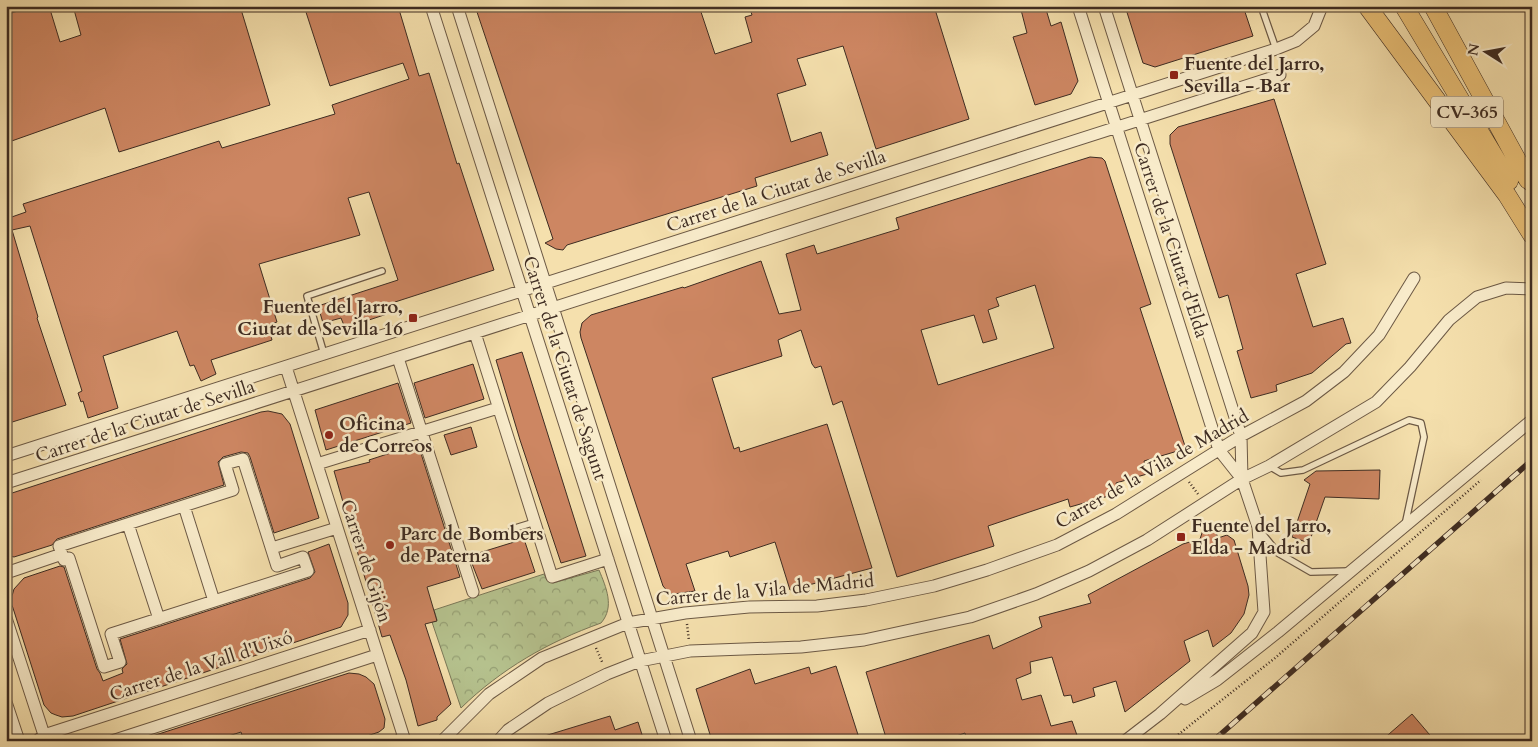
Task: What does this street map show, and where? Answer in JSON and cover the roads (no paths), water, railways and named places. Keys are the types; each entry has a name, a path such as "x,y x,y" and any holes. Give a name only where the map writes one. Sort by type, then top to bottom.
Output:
{"main road":[{"path":"1368,6 1507,195 1532,235"},
{"name":"CV-365","path":"1404,6 1532,218"},
{"path":"1433,6 1532,188"}],"street":[{"name":"Carrer de la Ciutat de Sagunt","path":"431,6 666,741"},
{"name":"Carrer de la Ciutat de Sagunt","path":"457,6 691,741"},
{"name":"Carrer de la Ciutat d'Elda","path":"1078,6 1219,450 1242,479"},
{"name":"Carrer de la Ciutat d'Elda","path":"1104,6 1241,436 1242,479 1258,527 1264,612 1252,632 1160,714"},
{"name":"Carrer de la Ciutat de Sevilla","path":"6,456 1276,49 1296,42 1314,26 1322,6"},
{"name":"Carrer de la Ciutat de Sevilla","path":"6,483 1280,75"},
{"name":"Carrer de la Vila de Madrid","path":"442,741 489,694 542,658 628,623 686,613 749,607 817,606 866,600 934,586 987,570 1057,545 1116,514 1241,436 1306,401 1344,372 1379,335 1414,278"},
{"path":"498,741 508,730 548,703 606,674 640,661 690,651 801,646 864,640 970,617 1036,594 1088,571 1146,540 1242,479 1269,466 1376,402 1410,367 1448,320 1477,297 1506,288 1532,289"},
{"path":"475,333 552,577 608,559"},
{"path":"398,358 473,592"},
{"path":"286,367 294,391"},
{"name":"Carrer de Gijón","path":"294,391 404,739"},
{"path":"317,464 498,408"},
{"path":"1126,741 1160,714 1216,680 1278,632 1532,420"},
{"path":"243,458 277,566 303,557 308,571 111,634 120,662 104,667 69,558 64,560 59,546 184,506 234,490 225,464 243,458"},
{"path":"184,506 214,601"},
{"path":"128,524 159,619"},
{"path":"272,548 337,528"},
{"path":"6,573 62,554"},
{"path":"6,618 42,739"},
{"name":"Carrer de la Vall d'Uixó","path":"42,739 370,630"},
{"path":"112,741 377,655"},
{"path":"6,702 19,741"}],"lane":[{"path":"1261,6 1276,49"},
{"path":"324,354 307,296 382,271"},
{"path":"1269,466 1281,473 1302,470 1408,420 1421,423 1424,437 1404,527"},
{"path":"512,529 535,522"},
{"path":"1258,527 1278,553 1311,572 1351,571"},
{"path":"390,741 404,739"}],"railway":[{"path":"1213,741 1532,460"}],"place":[{"name":"Fuente del Jarro, Sevilla - Bar","path":"1174,75"},
{"name":"Fuente del Jarro, Ciutat de Sevilla 16","path":"413,318"},
{"name":"Oficina de Correos","path":"329,435"},
{"name":"Fuente del Jarro, Elda - Madrid","path":"1181,537"},
{"name":"Parc de Bombers de Paterna","path":"390,545"}]}
